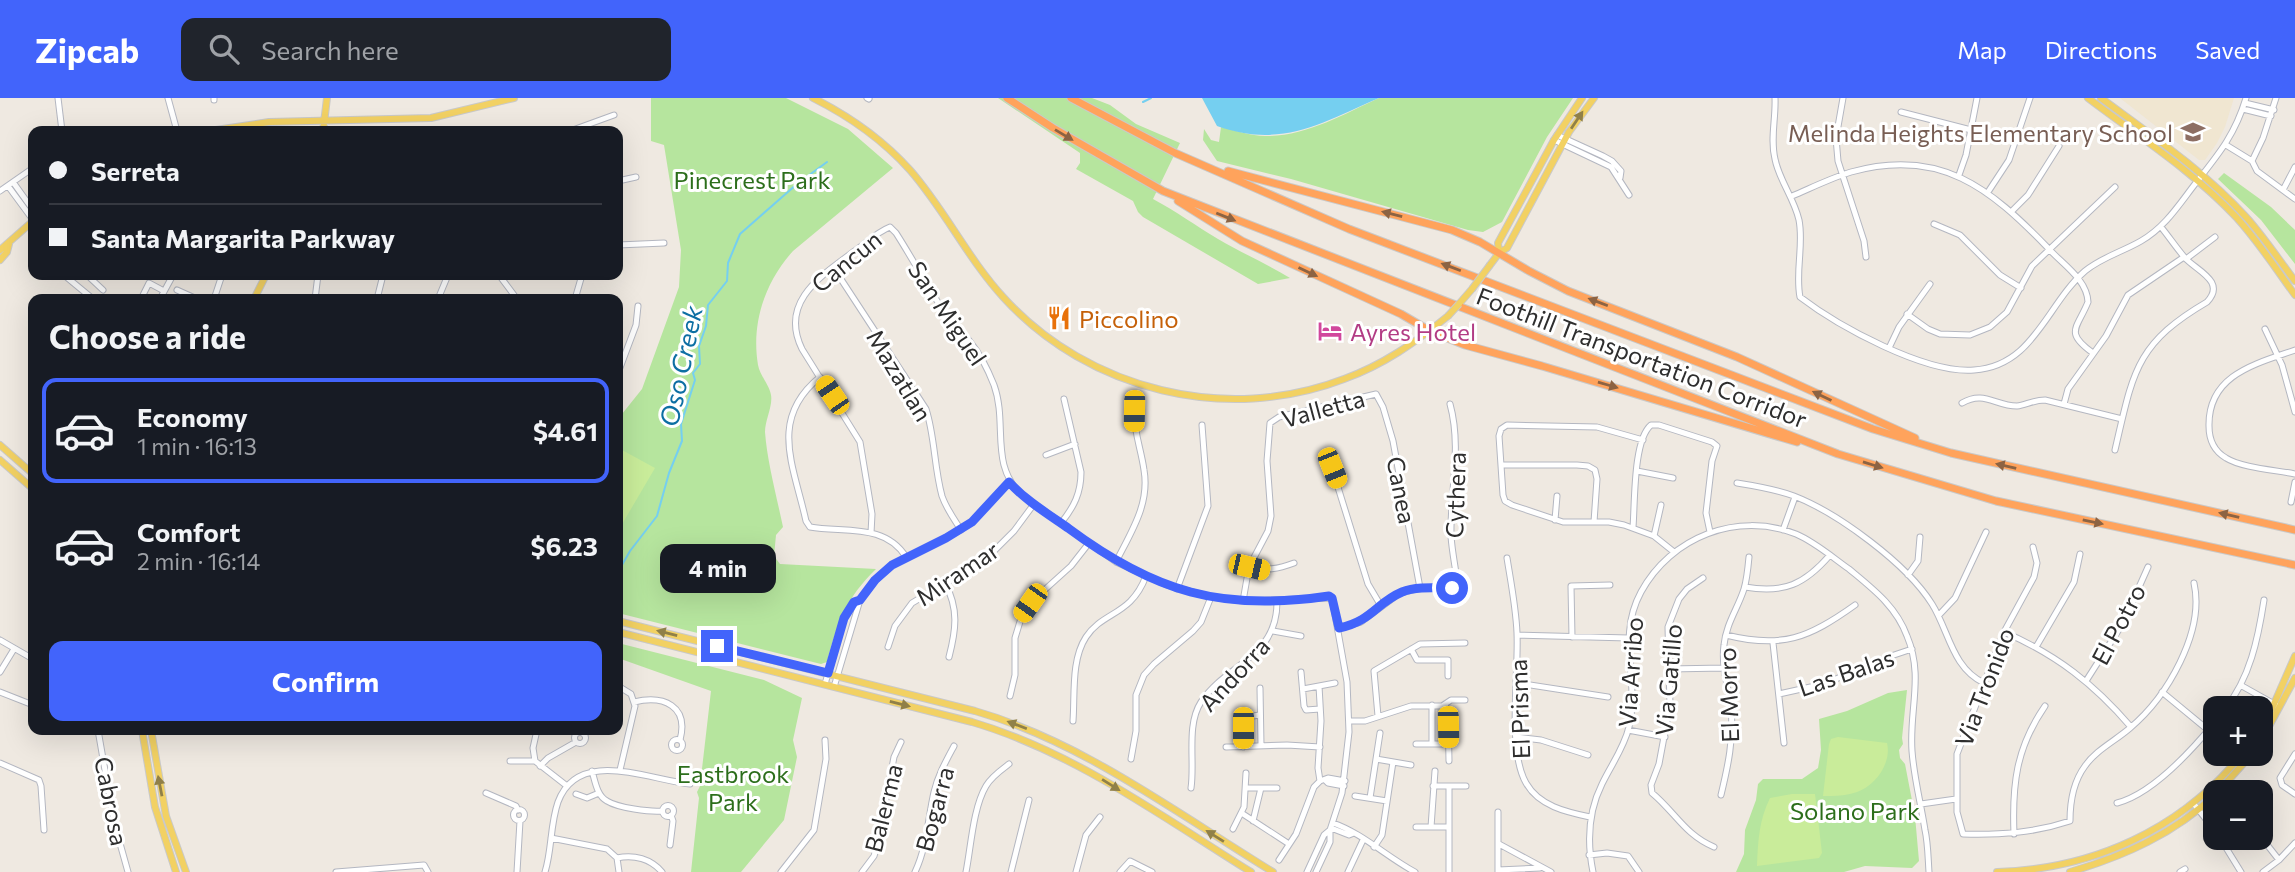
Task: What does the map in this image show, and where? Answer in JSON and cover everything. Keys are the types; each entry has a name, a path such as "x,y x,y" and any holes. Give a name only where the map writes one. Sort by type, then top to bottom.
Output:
{"highway":[{"name":"Foothill Transportation Corridor","path":"1007,98 1053,128 1163,191 1838,454 1996,500 2295,565"},
{"name":"Foothill Transportation Corridor","path":"1071,98 1175,153 1349,229 1873,429 1951,453 2295,530"},
{"path":"1208,167 1433,224 1471,238 1569,291 1737,357 1861,415 1951,453"},
{"path":"1163,191 1242,241 1401,314 1430,331 1465,345 1838,454"}],"main road":[{"path":"324,126 327,98"},
{"path":"242,126 269,122 431,118 484,103 514,98"},
{"path":"813,98 845,115 909,170 996,289 1020,314 1060,346 1091,365 1166,391 1209,398 1242,399 1280,396 1317,388 1360,373 1392,356 1448,316 1499,253 1507,248 1564,141 1594,98"},
{"path":"1499,253 1498,243 1556,137 1582,98"},
{"path":"2088,98 2200,179 2250,233 2295,295"},
{"path":"2101,98 2255,228 2295,281"},
{"path":"0,250 28,225"},
{"path":"0,260 7,252 9,242"},
{"path":"0,445 28,470"},
{"path":"0,460 28,485"},
{"path":"623,622 983,714 1043,736 1096,763 1273,872"},
{"path":"623,633 982,725 1034,744 1081,767 1251,872"},
{"path":"2273,715 2295,656"},
{"path":"2273,711 2295,678 2295,667"},
{"path":"143,735 155,807 176,872"},
{"path":"152,735 166,816 186,872"},
{"path":"2196,807 2232,766"},
{"path":"2229,780 2241,766"},
{"path":"1997,872 2069,870 2127,844 2203,802"}],"street":[{"path":"58,98 61,126"},
{"path":"168,98 176,126"},
{"path":"479,98 484,103"},
{"path":"1775,98 1775,159 1780,175 1792,196 1799,221 1800,297 1853,330 1889,348 1941,368 1973,370 1996,365 2018,354 2078,278 2099,261 2139,243 2161,227 2225,145 2245,104 2273,113"},
{"path":"1843,98 1836,138 1838,161 1864,241 1866,257"},
{"path":"1959,175 1978,98"},
{"path":"1988,192 2009,160 2030,98"},
{"path":"2252,161 2273,113 2276,98"},
{"path":"1901,112 1970,130"},
{"path":"584,126 614,115"},
{"path":"1556,137 1605,163 1620,178 1629,195"},
{"path":"2225,145 2252,161 2257,171 2295,199"},
{"path":"2012,211 2028,195 2059,146"},
{"path":"1792,196 1843,174 1864,169 1899,165 1959,175 1988,192 2012,211 2078,278 2086,290 2088,302 2074,333 2079,343 2093,353"},
{"path":"2283,190 2295,167"},
{"path":"0,191 28,171"},
{"path":"623,180 636,177"},
{"path":"10,184 28,204"},
{"path":"10,184 28,212"},
{"path":"1908,314 1928,329 1940,334 1970,335 1982,331 2000,319 2016,299 2032,266 2115,187"},
{"path":"1934,224 1960,234 2000,275 2021,288"},
{"path":"2115,450 2132,378 2149,348 2171,324 2212,296 2213,283 2208,275 2185,258 2161,227"},
{"name":"Cancun","path":"871,533 872,514 860,442 798,341 797,312 808,289 833,267 886,228 893,230"},
{"name":"San Miguel","path":"893,230 950,319 982,359 990,376 997,396 1003,464 1009,482"},
{"path":"2064,404 2068,389 2106,336 2128,295 2216,237"},
{"path":"623,246 664,243"},
{"name":"Mazatlan","path":"833,267 926,409 943,499 961,530"},
{"path":"72,280 88,294"},
{"path":"92,280 103,290"},
{"path":"162,294 170,280"},
{"path":"144,294 149,283 164,291"},
{"path":"1889,348 1908,314 1930,284"},
{"path":"177,290 186,294"},
{"path":"623,360 636,325 638,306"},
{"path":"2265,329 2278,356 2295,412"},
{"path":"2295,350 2244,369 2230,378 2213,398 2210,412 2211,440 2216,450 2228,460 2295,474"},
{"path":"820,377 797,400 788,425 793,464 806,521 810,527 871,533 892,541 906,557"},
{"name":"Valletta","path":"1249,567 1268,531 1271,516 1267,461 1270,423 1279,417 1376,394"},
{"name":"Canea","path":"1376,394 1383,407 1393,441 1420,588"},
{"path":"1962,403 1977,396 2018,406 2034,400 2064,404 2122,419"},
{"path":"1061,523 1073,508 1081,483 1064,398"},
{"name":"Cythera","path":"1420,588 1455,586 1457,580 1451,537 1457,448 1456,425 1450,404"},
{"path":"1116,562 1139,518 1144,501 1145,475 1134,429 1134,411"},
{"path":"1177,589 1208,506 1202,425"},
{"path":"1643,440 1598,427 1507,425 1501,429 1499,436 1503,495 1505,501 1555,520 1573,523 1609,522 1633,527 1654,536 1674,552"},
{"path":"1633,527 1637,471 1643,440 1651,425 1659,425 1717,446 1712,461 1706,513 1710,532"},
{"path":"1046,455 1074,444"},
{"path":"1501,465 1588,466 1594,470 1597,479 1594,522"},
{"path":"1332,468 1368,584 1381,606"},
{"path":"1637,471 1673,478"},
{"path":"834,687 860,600 875,580 892,565 961,530 983,513 1009,482 1034,504 1116,562 1177,589 1243,601 1278,602 1329,596 1332,598 1339,628 1347,682 1349,721 1344,784 1331,827 1330,842 1316,872"},
{"path":"2291,502 2295,482"},
{"path":"1737,483 1795,497 1824,510 1866,539 1922,590 1939,615 1962,667 1983,683"},
{"path":"1555,520 1557,496"},
{"path":"1783,530 1795,497"},
{"name":"Miramar","path":"888,647 895,626 912,603 986,559 1014,531 1034,504"},
{"path":"1654,536 1661,505"},
{"name":"Via Arribo","path":"1593,872 1589,855 1590,817 1602,783 1621,751 1628,730 1633,699 1628,638 1632,613 1641,592 1662,562 1674,552 1710,532 1742,526 1783,530 1799,535 1884,596 1902,622 1912,649 1917,690 1912,751 1926,834 1929,872"},
{"path":"1939,615 1955,598 1986,532"},
{"path":"1908,575 1918,561 1920,537"},
{"path":"1010,696 1015,675 1015,638 1021,615 1030,603 1071,566 1089,543"},
{"name":"Via Tronido","path":"2014,834 1963,834 1956,812 1957,754 2004,632 2034,577 2037,563 2033,547"},
{"path":"2036,647 2074,582 2080,554"},
{"path":"1745,587 1770,590 1797,583 1811,574 1830,555"},
{"name":"El Morro","path":"1721,795 1731,749 1732,730 1724,668 1726,635 1745,587 1749,557"},
{"name":"El Prisma","path":"1507,558 1517,635 1516,737 1521,771 1526,783 1548,804 1590,817"},
{"path":"1243,601 1249,567 1278,569 1294,562"},
{"name":"El Potro","path":"2087,681 2123,623 2148,567"},
{"path":"1073,721 1079,650 1095,626 1130,603 1146,576"},
{"name":"Via Gatillo","path":"1703,578 1687,589 1668,627 1670,705 1659,764 1651,785 1652,793 1666,804 1689,834 1714,847"},
{"path":"945,583 952,596 956,622 949,657"},
{"path":"2045,706 2035,721 2018,765 2013,791 2014,834 2042,830 2070,821 2074,786 2083,767 2094,755 2131,727 2162,692 2185,653 2196,609 2194,583"},
{"path":"1572,637 1571,586 1610,585"},
{"path":"1339,628 1361,622 1400,593 1420,588"},
{"path":"1131,759 1136,731 1136,695 1144,675 1194,631 1201,622 1211,597"},
{"path":"825,684 844,618 854,602 860,600"},
{"path":"2235,696 2242,686 2254,649 2264,600"},
{"name":"Andorra","path":"1191,788 1194,772 1194,719 1201,702 1262,647 1273,631 1278,602"},
{"path":"1726,635 1773,643 1813,633 1855,605"},
{"path":"844,618 853,621"},
{"path":"1273,631 1301,636"},
{"path":"2004,632 2036,647 2087,681 2131,727"},
{"path":"1517,635 1628,638"},
{"path":"0,640 28,656"},
{"path":"1378,716 1374,671 1420,644 1465,643"},
{"path":"1773,643 1784,743"},
{"path":"0,672 14,649"},
{"path":"1411,649 1417,660 1448,660 1448,676"},
{"name":"Las Balas","path":"1779,694 1824,684 1912,649"},
{"path":"1669,669 1724,668"},
{"path":"1301,672 1306,710 1321,709"},
{"path":"1303,689 1335,683"},
{"path":"1517,683 1608,697"},
{"path":"1319,686 1323,780"},
{"path":"2242,686 2277,706"},
{"path":"1260,688 1261,745"},
{"path":"620,770 635,710 631,694 623,689"},
{"path":"0,692 28,703"},
{"path":"2162,692 2203,726"},
{"path":"634,702 654,699 677,709 682,718 680,740"},
{"path":"1349,721 1365,721 1412,706 1446,705 1451,700 1465,700"},
{"path":"1432,705 1432,744"},
{"path":"1446,705 1449,761"},
{"path":"1243,747 1244,724 1260,715"},
{"path":"1628,730 1665,737"},
{"path":"1370,798 1380,733"},
{"name":"Cabrosa","path":"99,735 114,822 128,872"},
{"path":"536,735 533,748 538,763 567,786"},
{"path":"510,761 538,763 576,742 575,735"},
{"path":"2117,803 2132,799 2172,766 2203,735"},
{"path":"1516,737 1541,740 1588,755"},
{"path":"781,872 814,830 826,759 825,740"},
{"name":"Balerma","path":"862,872 877,846 894,757 901,742"},
{"path":"1416,744 1448,744"},
{"name":"Bogarra","path":"915,872 921,859 935,790 954,746"},
{"path":"1226,747 1320,747"},
{"path":"2295,754 2280,778 2282,785 2295,794"},
{"path":"1376,759 1411,765"},
{"path":"1374,847 1382,835 1393,762"},
{"path":"0,763 39,780 44,830"},
{"path":"966,872 980,799 991,778 1009,764"},
{"path":"545,872 557,804 567,786 593,771 620,770 668,782 690,783"},
{"path":"593,771 600,793 607,802 646,811 662,811 669,806 673,809 670,845"},
{"path":"1431,827 1435,771"},
{"path":"1233,829 1242,814 1247,788 1246,773"},
{"path":"1279,860 1296,834 1314,787 1328,778 1344,784"},
{"path":"1433,786 1466,786"},
{"path":"1448,872 1449,786"},
{"path":"1247,788 1277,788"},
{"path":"1253,821 1261,788"},
{"path":"486,793 516,806 518,810 514,817 520,821 517,872"},
{"path":"576,794 587,798 600,793"},
{"path":"1356,796 1387,800"},
{"path":"1921,804 1956,799"},
{"path":"1011,872 1029,800"},
{"path":"2196,807 2203,816"},
{"path":"1498,812 1498,871 1543,868"},
{"path":"1242,814 1289,844"},
{"path":"1076,872 1086,835 1100,817"},
{"path":"1331,827 1350,829 1415,872"},
{"path":"1307,872 1324,835 1331,827"},
{"path":"1416,827 1448,827"},
{"path":"551,838 607,849 617,858 619,872"},
{"path":"1348,872 1363,840"},
{"path":"2263,872 2295,843"},
{"path":"1499,844 1551,872"},
{"path":"2227,850 2241,872"},
{"path":"2271,850 2279,860"},
{"path":"1316,853 1324,856"},
{"path":"1589,855 1607,853 1628,856 1639,872"},
{"path":"617,858 626,856 647,860 662,872"},
{"path":"1120,872 1130,861 1152,872"},
{"path":"336,872 424,865 427,870"}],"shaded area":[{"name":"Melinda Heights Elementary School","path":"2120,98 2234,98 2217,143 2205,160 2199,160"}],"green space":[{"name":"Pinecrest Park","path":"651,98 786,98 848,129 893,168 793,251 768,290 759,319 756,349 758,365 771,399 765,427 766,443 783,527 776,535 774,556 780,564 876,569 850,600 839,623 827,662 821,664 623,614 623,413 642,389 679,287 681,250 664,145 651,141"},
{"path":"998,98 1092,98 1110,105 1136,124 1180,143 1153,199 1218,239 1290,278 1258,284 1143,217 1133,201 1076,169 1080,163 1080,153"},
{"path":"1379,98 1573,98 1547,137 1502,222 1483,232 1217,161 1203,140 1204,129 1211,140 1219,142 1221,127 1260,136 1295,133"},
{"path":"2224,173 2271,207 2295,230 2295,264 2261,220 2218,179"},
{"path":"623,451 655,468 623,523"},
{"name":"Eastbrook Park","path":"623,644 764,680 802,698 793,740 797,757 784,820 741,872 691,872 699,798 697,792 700,786 711,691 623,660"},
{"name":"Solano Park","path":"1907,690 1903,744 1899,750 1900,758 1905,764 1915,816 1919,861 1912,868 1865,866 1844,872 1736,872 1744,854 1745,830 1756,800 1758,784 1763,779 1802,779 1818,768 1821,750 1819,719 1847,711 1888,693"},
{"path":"1838,737 1887,743 1887,758 1881,773 1864,789 1849,794 1823,796 1829,744 1831,739"},
{"path":"1815,794 1822,853 1819,858 1757,866 1761,823 1766,806 1770,798"}],"water":[{"path":"1202,98 1379,98 1301,130 1262,135 1217,126"}],"waterway":[{"name":"Oso Creek","path":"1143,102 1151,98"},
{"name":"Oso Creek","path":"623,563 657,516 669,473 682,441 681,424 695,380 693,373 700,364 699,346 706,326 708,305 727,281 728,263 740,234 797,184 827,162"}],"place":[{"name":"Melinda Heights Elementary School","path":"2193,132"},
{"name":"Piccolino","path":"1059,318"},
{"name":"Ayres Hotel","path":"1330,331"}],"route":[{"path":"717,646 828,673 844,618 854,602 860,600 875,580 892,565 972,522 1009,482 1022,495 1100,552 1146,576 1193,593 1243,601 1278,602 1329,596 1335,604 1339,628 1361,622 1400,593 1420,588 1452,588"}]}
